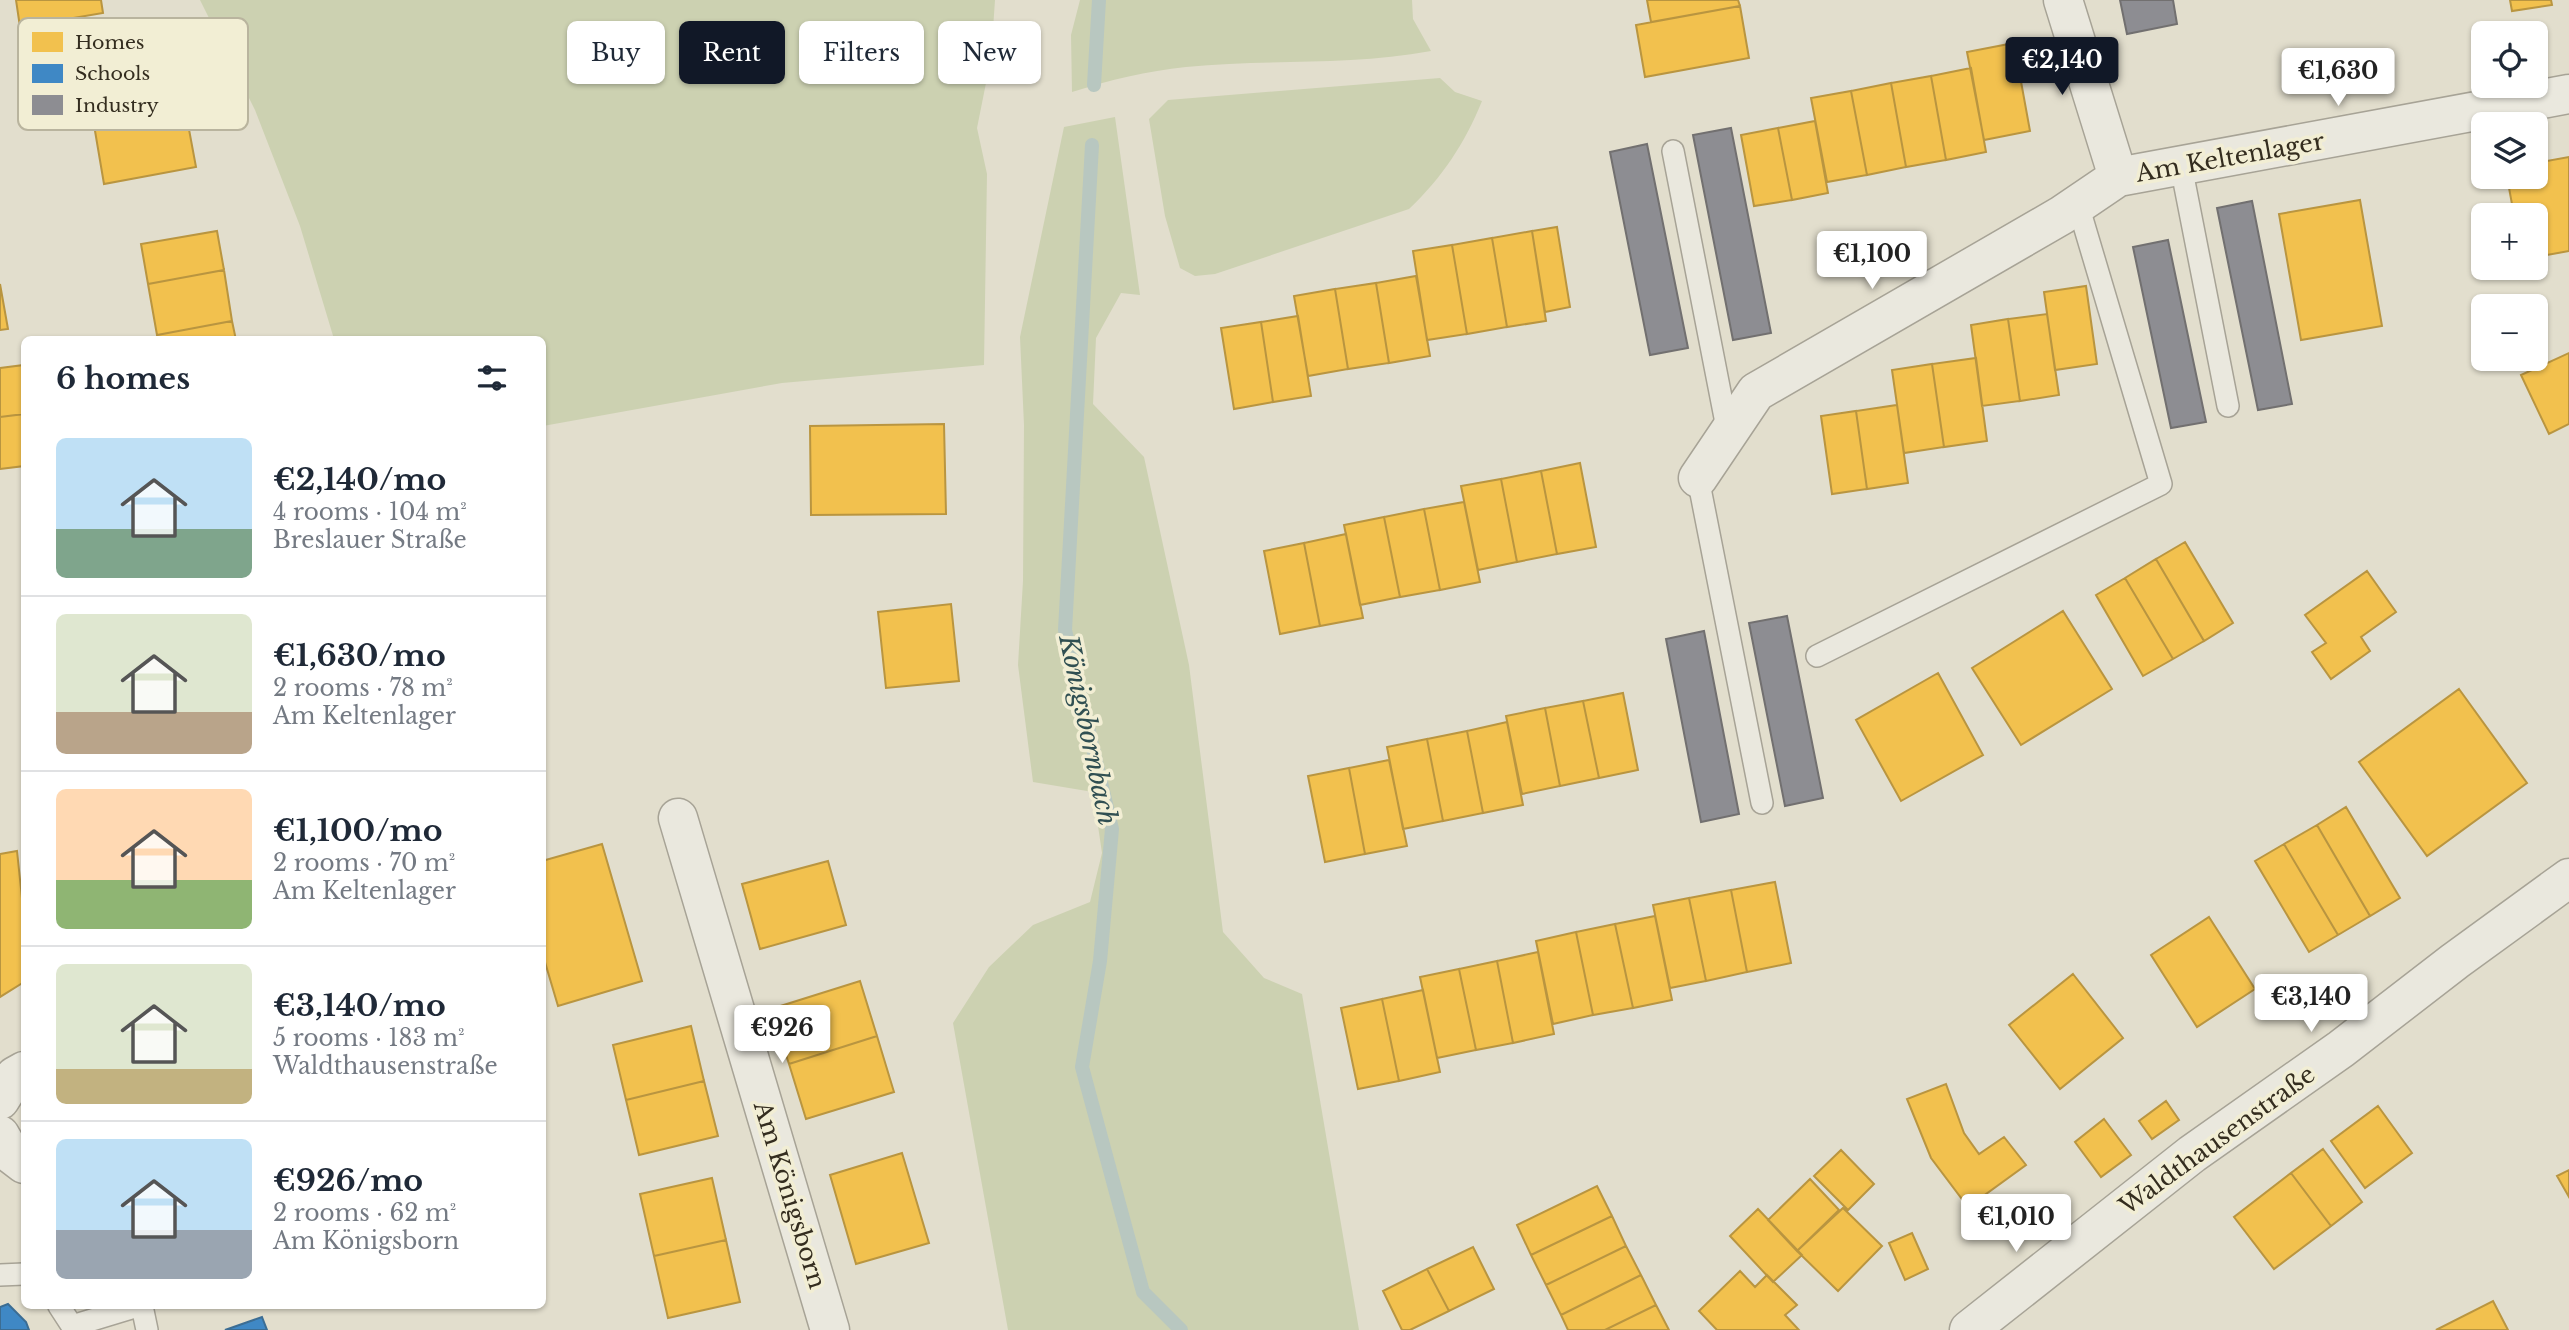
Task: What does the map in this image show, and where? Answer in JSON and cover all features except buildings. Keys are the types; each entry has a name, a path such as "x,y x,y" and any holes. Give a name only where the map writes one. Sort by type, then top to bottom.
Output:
{"street":[{"path":"2063,0 2118,177"},
{"name":"Am Keltenlager","path":"1698,478 1756,393 2078,205 2118,177 2569,94"},
{"name":"Am Königsborn","path":"678,818 830,1330"},
{"name":"Waldthausenstraße","path":"1980,1326 2192,1154 2341,1049 2569,878"},
{"path":"0,1100 15,1076 21,1073"}],"lane":[{"path":"1673,151 1728,433"},
{"path":"2181,166 2228,406"},
{"path":"1818,656 2161,484 2078,205"},
{"path":"1698,478 1762,803"},
{"path":"0,1275 21,1274"},
{"path":"61,1309 72,1325 129,1309"},
{"path":"141,1309 147,1330"}],"green space":[{"path":"200,0 995,0 994,21 938,21 938,84 986,84 977,128 987,174 984,365 782,383 546,425 546,336 333,336 300,226 248,96 248,18 209,18"},
{"path":"1080,0 1412,0 1413,19 1431,51 1340,61 1186,67 1129,76 1072,92 1071,35"},
{"path":"1440,78 1455,92 1482,101 1452,159 1409,209 1215,274 1195,276 1180,268 1165,216 1149,119 1168,100"},
{"path":"1115,117 1140,295 1121,293 1096,338 1093,404 1144,457 1189,665 1223,932 1264,978 1302,994 1359,1330 1008,1330 953,1023 989,967 1033,925 1090,902 1102,853 1093,792 1033,782 1018,665 1023,581 1024,425 1020,337 1064,127"}],"waterway":[{"name":"Königsbornbach","path":"1094,85 1099,0"},
{"name":"Königsbornbach","path":"1092,145 1065,630 1112,829 1100,961 1082,1067 1143,1292 1181,1330"}]}
